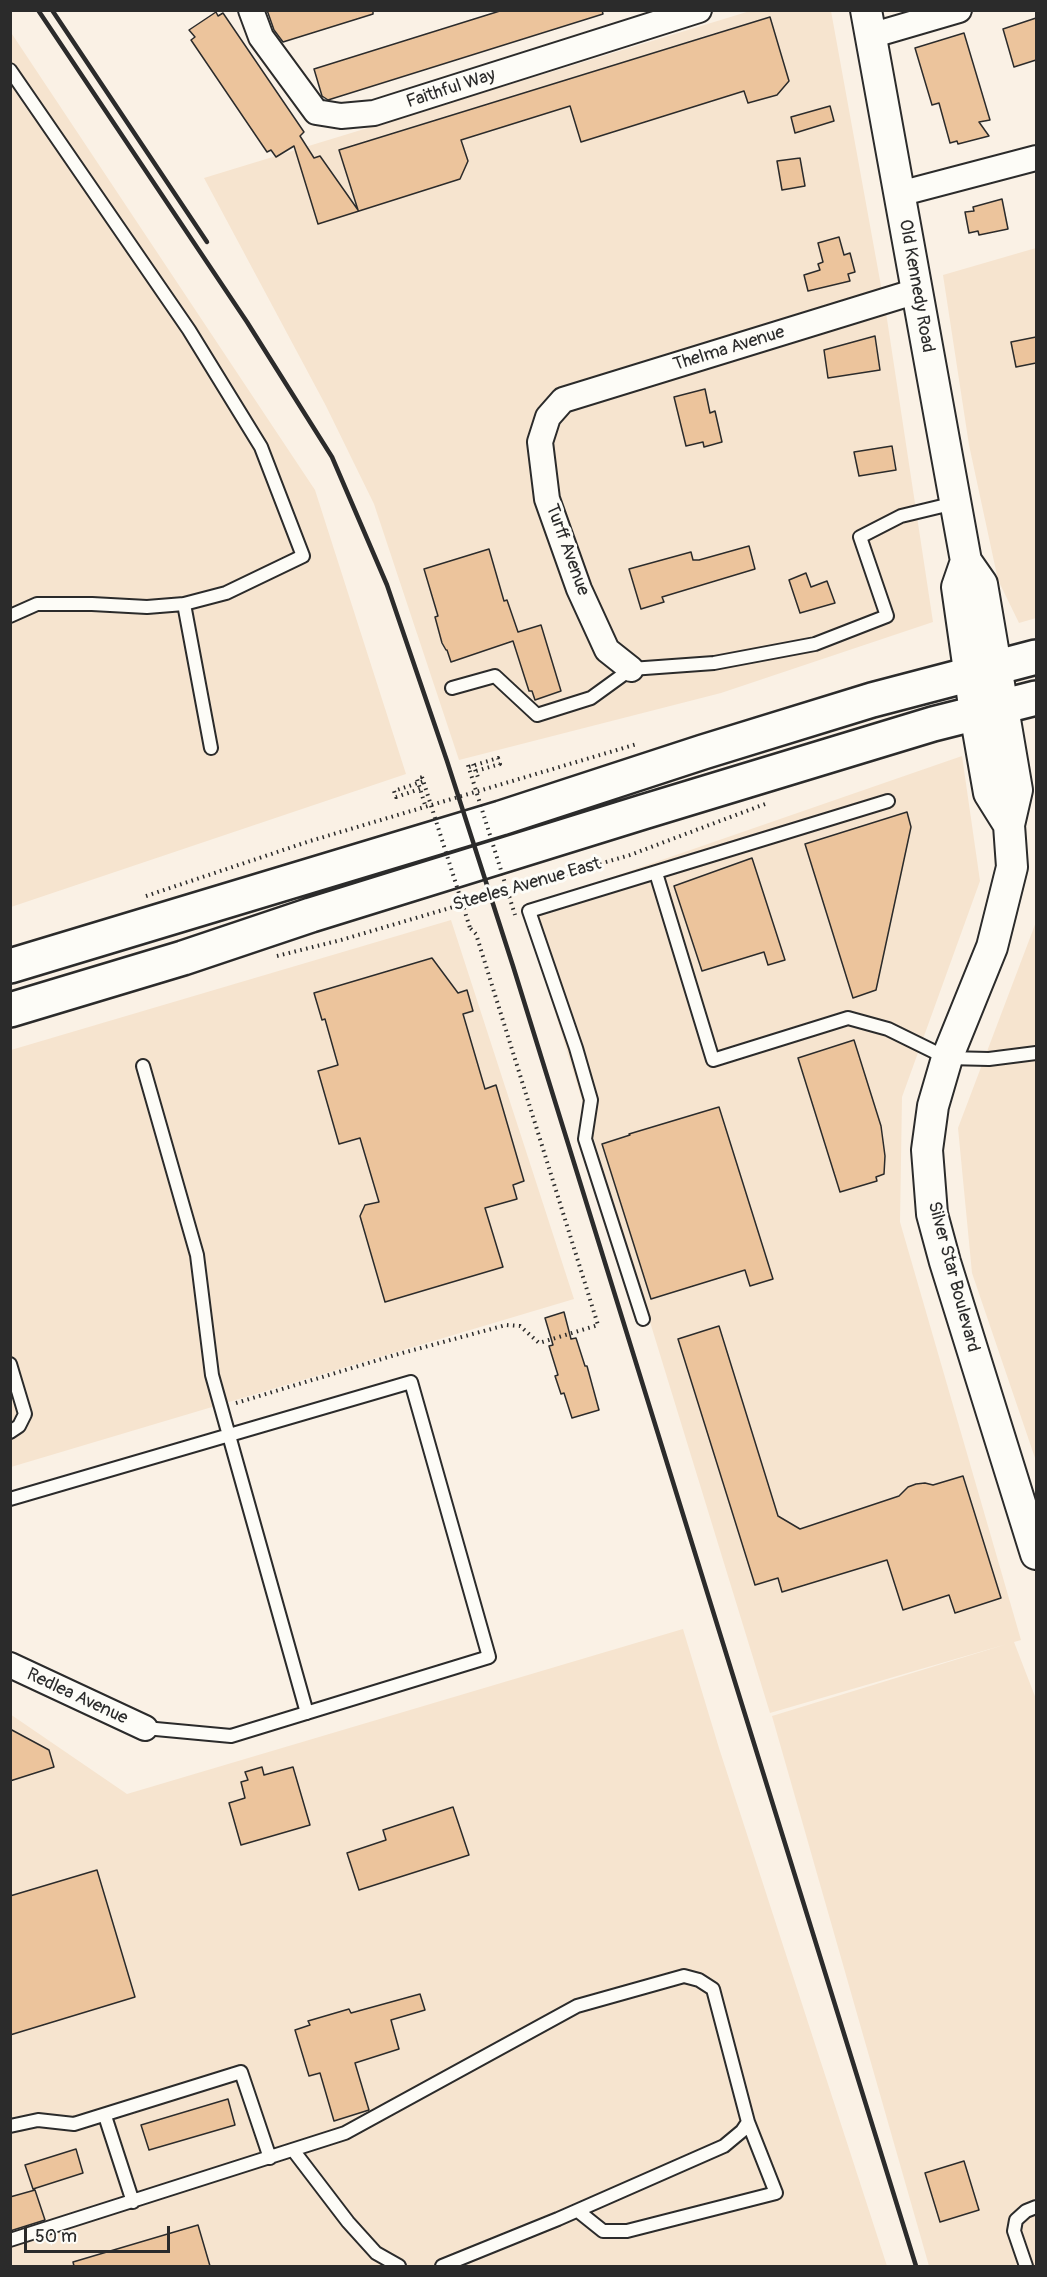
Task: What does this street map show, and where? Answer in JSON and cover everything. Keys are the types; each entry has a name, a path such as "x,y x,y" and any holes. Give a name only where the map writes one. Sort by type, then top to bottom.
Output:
{"main road":[{"path":"10,966 511,815 804,721 1036,657"},
{"name":"Steeles Avenue East","path":"10,1010 183,958 311,915 642,812 1036,698"}],"street":[{"name":"Faithful Way","path":"251,10 261,37 316,112 342,116 374,113 699,10"},
{"path":"868,23 959,10"},
{"name":"Old Kennedy Road","path":"868,23 966,561 982,584 983,670"},
{"path":"899,194 1036,158"},
{"name":"Thelma Avenue","path":"548,417 563,400 916,291"},
{"name":"Turff Avenue","path":"548,417 540,442 547,499 579,589 607,650 631,669"},
{"name":"Silver Star Boulevard","path":"983,670 989,710 989,793 1009,825 1012,867 992,946 947,1058 933,1106 927,1150 932,1214 1036,1554"},
{"name":"Redlea Avenue","path":"10,1665 145,1728"}],"lane":[{"path":"10,70 183,321 261,447 303,556 226,593 184,604 147,607 37,604 10,616"},
{"path":"452,687 495,676 537,715 591,698 631,669 714,663 815,644 886,616 860,537 901,516 955,503"},
{"path":"184,604 211,748"},
{"path":"643,1319 585,1139 591,1101 576,1048 529,911 888,801"},
{"path":"656,873 713,1060 848,1018 888,1029 947,1058 989,1059 1036,1053"},
{"path":"143,1066 197,1255 212,1375 307,1713"},
{"path":"10,1364 25,1414 20,1426 10,1432"},
{"path":"10,1499 411,1382 489,1657 231,1736 145,1728"},
{"path":"10,2240 345,2133 577,2006 684,1976 699,1980 712,1989 748,2122 776,2193 627,2231 603,2231 578,2211"},
{"path":"10,2126 38,2120 75,2124 241,2072 270,2157"},
{"path":"105,2116 133,2202"},
{"path":"442,2266 578,2211 724,2146 742,2131 748,2122"},
{"path":"293,2150 348,2222 376,2253 399,2266"},
{"path":"1026,2266 1014,2231 1016,2220 1026,2211 1036,2207"}],"path":[{"path":"140,898 321,838 644,742"},
{"path":"469,766 498,758 500,764 476,771"},
{"path":"469,766 473,763 478,780"},
{"path":"469,766 515,915"},
{"path":"423,779 417,779 429,816 438,814"},
{"path":"420,789 396,797 394,791 423,779"},
{"path":"221,1407 394,1355 506,1325 520,1326 539,1343 598,1325 476,934 470,928 423,779"},
{"name":"Steeles Avenue East","path":"275,956 341,940 630,855 774,801"}],"shaded area":[{"path":"750,11 831,11 887,319 933,622 721,693 459,760 374,504 326,406 204,178"},
{"path":"10,31 315,490 406,774 11,907"},
{"path":"1036,248 1036,618 1019,623 998,580 969,445 943,275"},
{"path":"962,756 980,881 902,1097 900,1222 1021,1640 1014,1642 1036,1699 1036,2266 929,2266 772,1716 1007,1644 770,1713 523,908"},
{"path":"451,920 574,1299 11,1467 11,1050"},
{"path":"1036,922 1036,1461 972,1273 958,1128"},
{"path":"683,1629 719,1748 887,2266 11,2266 10,1714 127,1794"}],"building":[{"path":"267,10 373,10 373,14 283,42 274,30"},
{"path":"503,10 602,10 603,14 328,100 322,96 314,69"},
{"path":"216,12 218,16 223,13 304,132 300,136 314,158 320,156 358,210 339,150 770,17 789,81 777,95 748,103 744,91 581,142 570,106 461,140 468,161 460,179 318,224 294,146 276,157 271,150 267,152 191,40 195,37 189,30"},
{"path":"1036,18 1036,60 1014,67 1003,29"},
{"path":"964,33 990,120 979,122 989,136 958,144 957,141 950,143 939,103 932,105 915,48"},
{"path":"830,106 834,121 795,133 791,117"},
{"path":"800,158 805,186 782,190 777,161"},
{"path":"1002,199 1008,229 979,235 978,231 969,233 965,212 974,211 973,207"},
{"path":"839,237 844,255 850,253 855,272 848,274 850,281 808,291 804,275 820,270 818,264 823,262 818,243"},
{"path":"875,336 880,370 828,378 824,350"},
{"path":"1036,337 1036,363 1016,367 1011,342"},
{"path":"705,389 710,413 715,411 722,442 704,447 703,442 686,446 674,397"},
{"path":"892,446 896,470 859,476 854,452"},
{"path":"749,546 755,569 662,597 664,602 641,609 629,569 691,552 693,560 699,560"},
{"path":"489,549 504,601 507,600 518,632 541,625 561,691 535,700 532,691 529,691 513,641 451,662 442,643 435,617 438,616 424,569"},
{"path":"806,573 811,587 827,581 835,603 800,613 789,580"},
{"path":"907,812 911,827 876,990 853,998 805,844"},
{"path":"752,858 785,960 768,965 764,952 702,971 674,886"},
{"path":"432,958 458,993 467,990 473,1011 463,1014 485,1089 496,1085 524,1181 513,1185 517,1199 485,1208 503,1267 385,1302 360,1216 365,1205 379,1202 360,1138 339,1144 318,1071 338,1065 325,1019 322,1020 314,993"},
{"path":"854,1040 881,1126 885,1156 884,1174 876,1177 877,1181 840,1192 798,1058"},
{"path":"719,1107 773,1279 750,1286 745,1270 651,1299 602,1144"},
{"path":"564,1312 571,1339 576,1338 585,1366 587,1366 599,1410 572,1418 564,1393 561,1394 555,1376 558,1375 549,1346 553,1345 545,1318"},
{"path":"719,1326 778,1516 800,1529 899,1496 908,1487 916,1484 933,1485 963,1476 1001,1598 955,1613 949,1595 903,1610 887,1560 782,1592 778,1578 755,1585 678,1339"},
{"path":"10,1729 49,1750 54,1767 10,1781"},
{"path":"262,1767 264,1775 293,1767 310,1825 241,1845 229,1803 245,1798 241,1782 248,1780 245,1772"},
{"path":"453,1807 469,1855 359,1890 347,1853 386,1840 383,1830"},
{"path":"97,1870 135,1997 10,2035 10,1896"},
{"path":"420,1994 425,2010 391,2020 399,2049 355,2063 369,2110 334,2121 320,2073 309,2076 295,2030 310,2025 308,2021 349,2009 351,2013"},
{"path":"228,2099 235,2125 149,2150 141,2125"},
{"path":"76,2149 83,2173 33,2189 25,2165"},
{"path":"964,2161 979,2210 940,2222 925,2173"},
{"path":"35,2190 45,2220 10,2231 10,2197"},
{"path":"198,2225 210,2266 74,2266 73,2262"}],"railway":[{"path":"38,10 247,322 332,457 387,585 513,966 916,2266"},
{"path":"52,10 207,242"}]}
